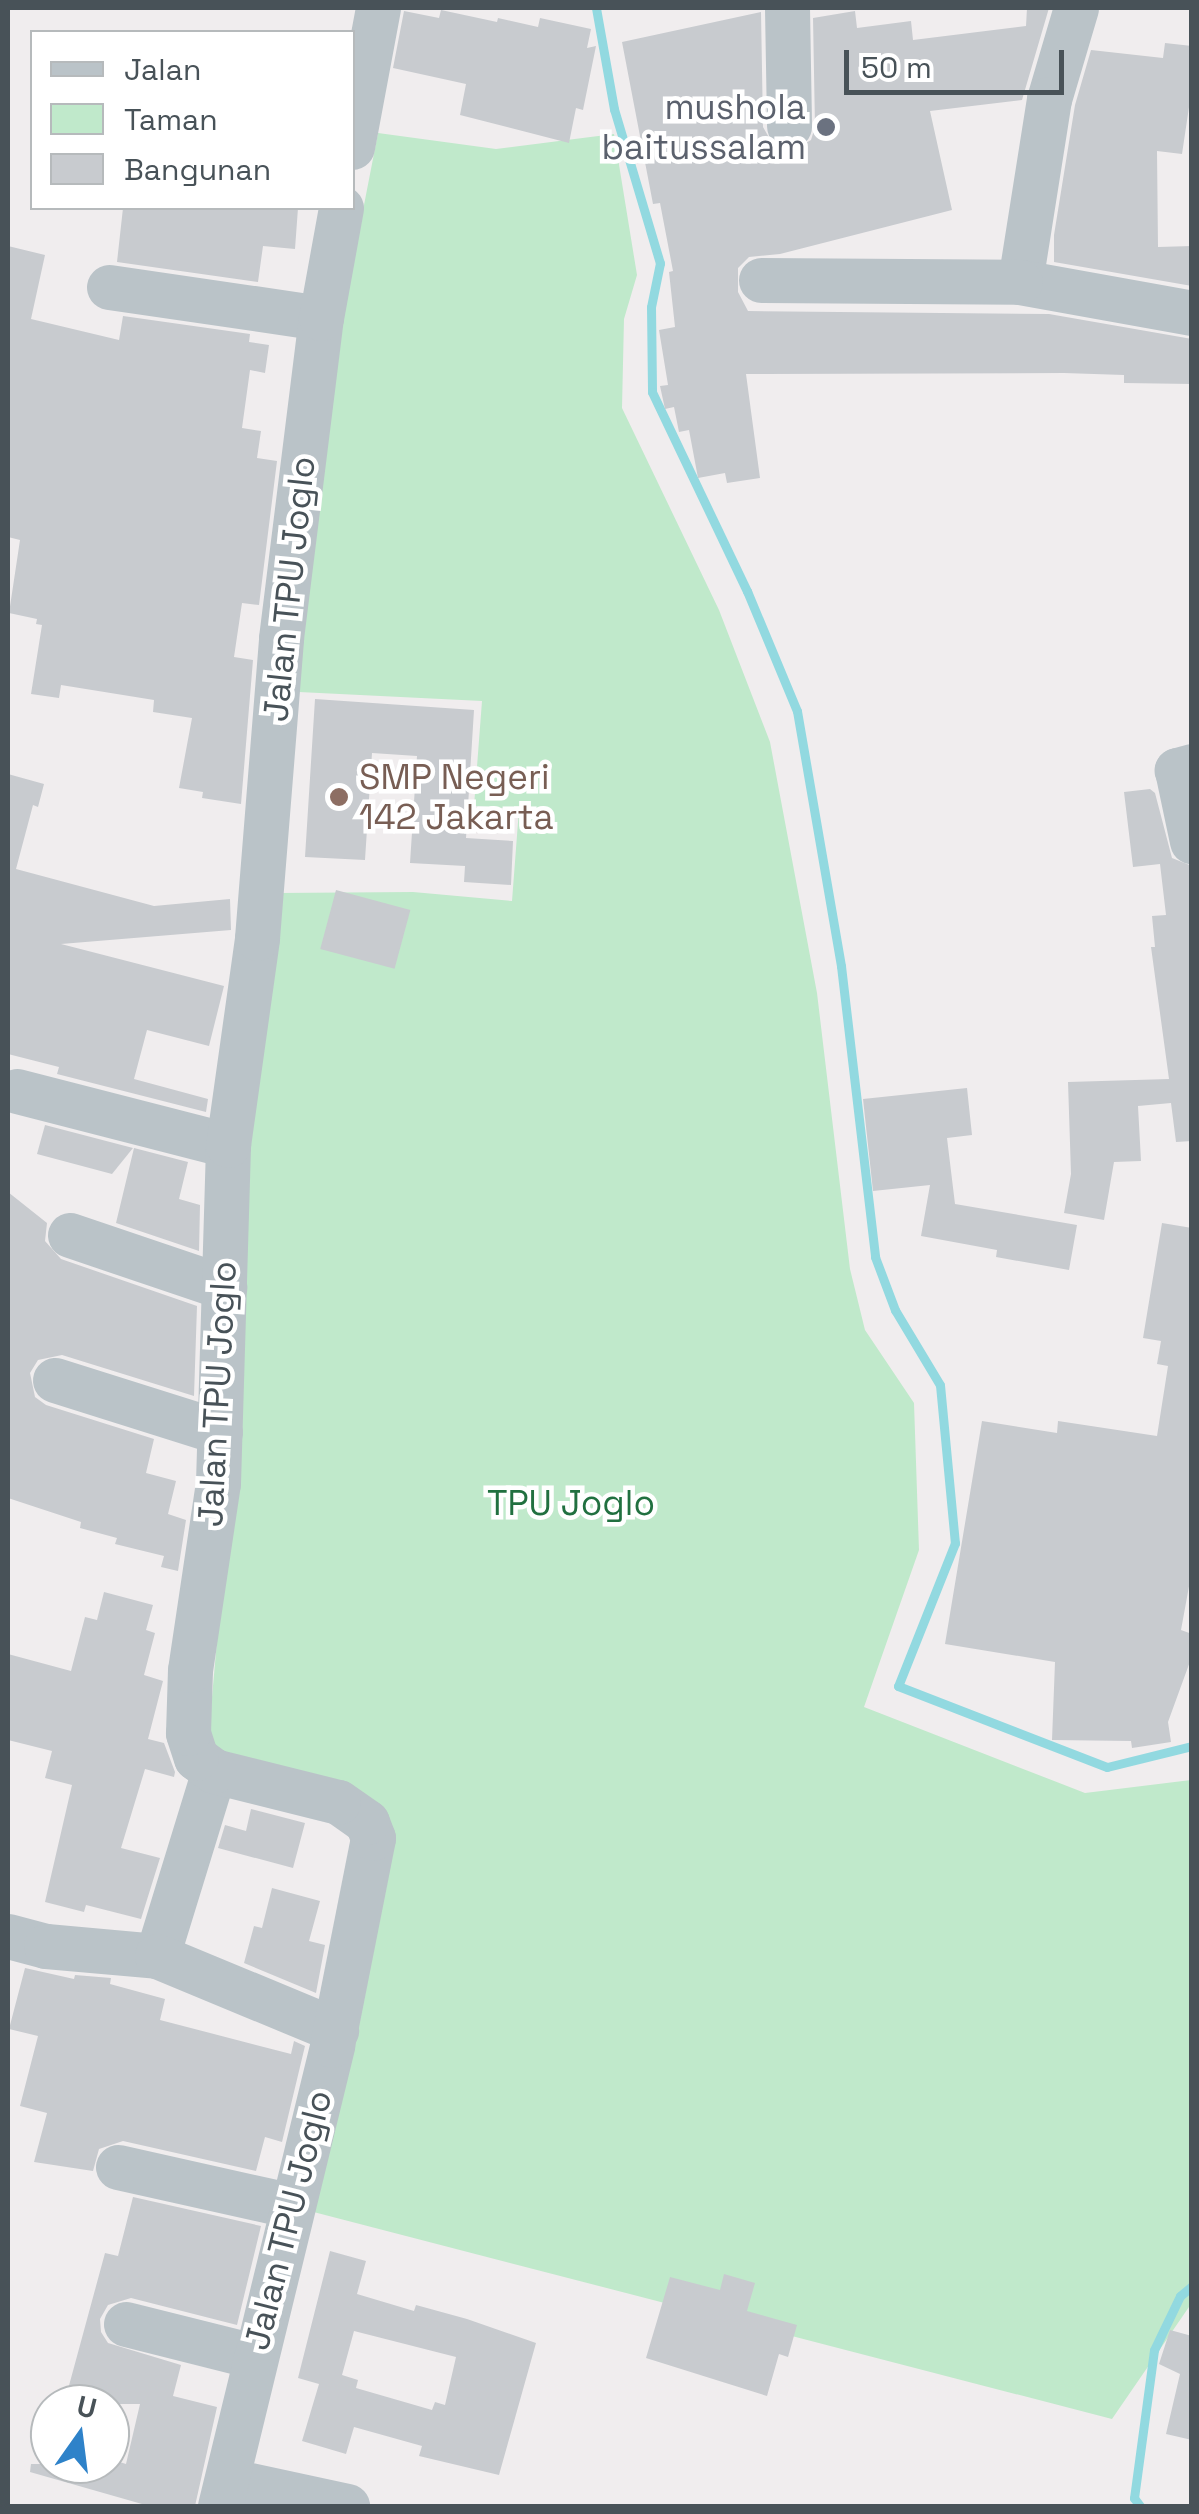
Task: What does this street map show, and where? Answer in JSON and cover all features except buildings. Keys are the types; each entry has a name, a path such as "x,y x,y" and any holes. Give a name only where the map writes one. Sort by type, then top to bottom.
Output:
{"street":[{"path":"355,131 378,8"},
{"path":"786,8 789,126"},
{"path":"1020,282 1049,99 1076,8"},
{"name":"Jalan TPU Joglo","path":"223,2493 253,2356 336,2030 372,1838 368,1822 338,1802 214,1771 196,1758 188,1733 190,1670 218,1482 228,1144 257,938 281,638 321,318 341,210"},
{"path":"761,280 1020,282 1192,313"},
{"path":"109,287 321,318"},
{"path":"1184,768 1192,841"},
{"path":"17,1091 228,1144"},
{"path":"70,1234 224,1287"},
{"path":"55,1380 220,1432"},
{"path":"157,1956 214,1771"},
{"path":"8,1936 46,1946 157,1956 336,2030"},
{"path":"118,2167 292,2206"},
{"path":"126,2324 253,2356"},
{"path":"223,2493 347,2506"}],"green space":[{"name":"TPU Joglo","path":"378,133 496,149 614,134 637,275 624,319 622,408 719,610 770,742 817,993 850,1269 865,1330 914,1403 919,1550 864,1707 1085,1793 1191,1780 1191,2304 1112,2419 302,2209 384,1815 225,1777 209,1731 231,1483 246,1122 276,893 413,892 512,901 519,809 474,806 482,701 299,692 301,643 343,313"}],"waterway":[{"path":"596,8 614,109 660,263 651,307 652,392 747,591 797,711 841,966 875,1257 895,1310 940,1385 955,1543 898,1686 1107,1767 1192,1746"},
{"path":"1140,2506 1134,2498 1154,2350 1180,2296 1192,2286"}],"place":[{"name":"mushola baitussalam","path":"826,127"},
{"name":"SMP Negeri 142 Jakarta","path":"339,797"}]}
